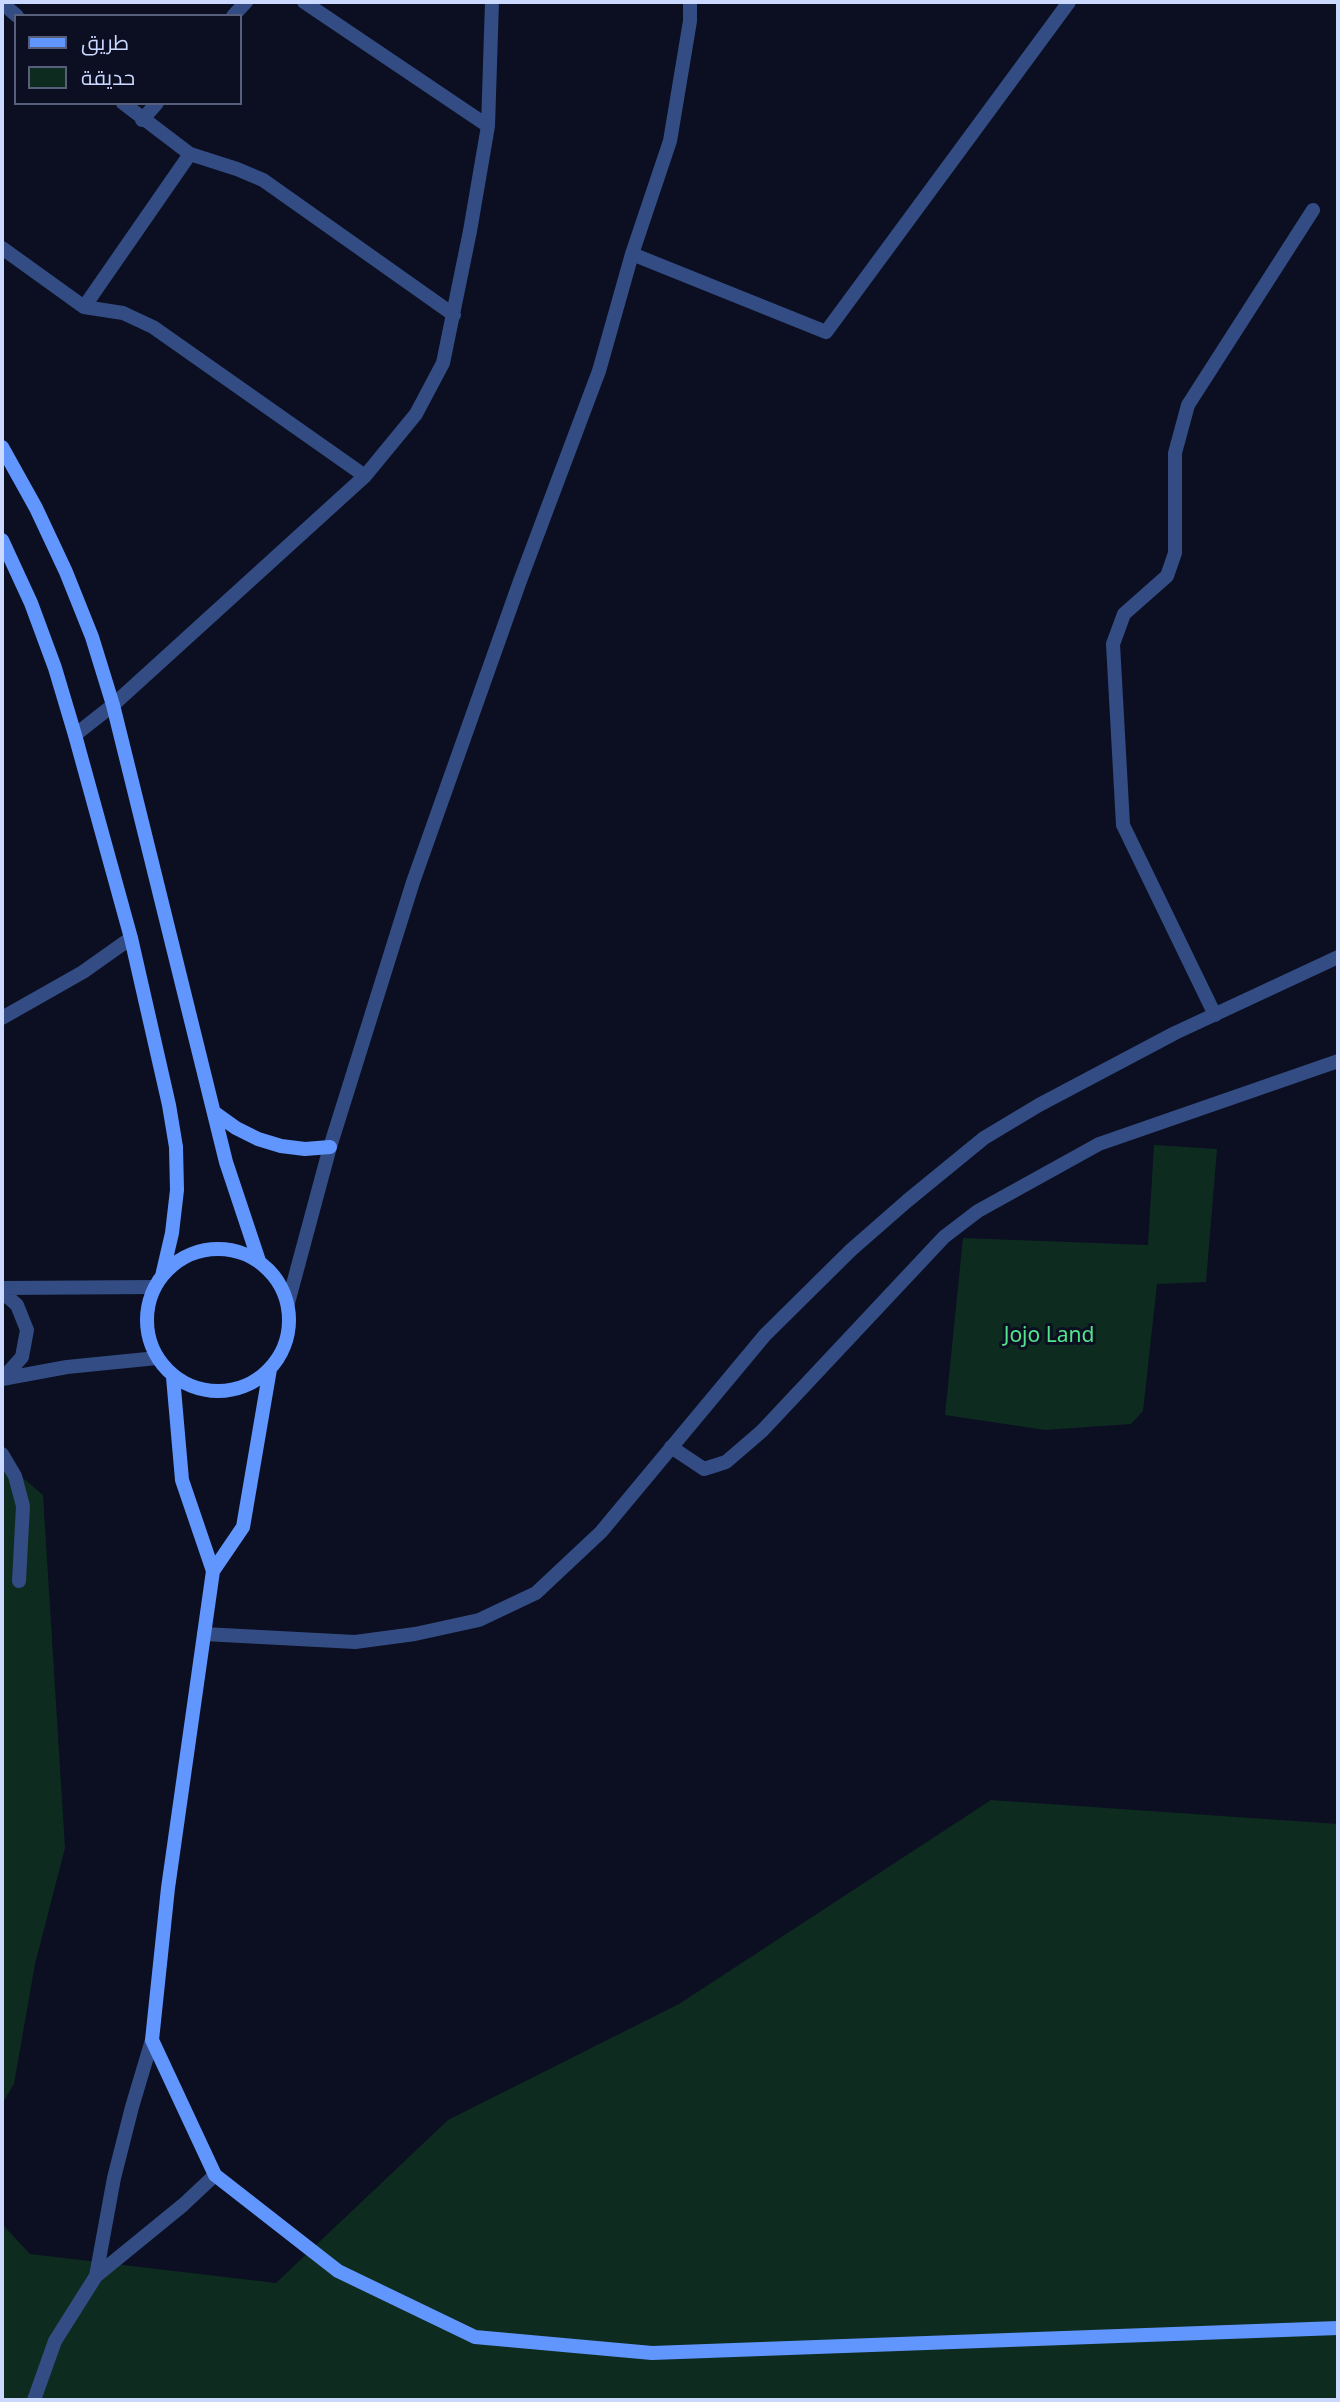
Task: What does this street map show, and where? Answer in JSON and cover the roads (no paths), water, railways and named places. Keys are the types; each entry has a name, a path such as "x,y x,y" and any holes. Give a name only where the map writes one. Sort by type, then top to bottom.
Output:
{"main road":[{"path":"2,447 36,508 66,572 92,638 113,705 226,1163 259,1261"},
{"path":"2,540 50,655 75,735 131,939 169,1105 176,1147 177,1191 172,1233 159,1282 147,1311 148,1336 157,1358 173,1377 197,1390 223,1392 250,1385 271,1369 284,1350 290,1326 288,1303 277,1279 259,1261 234,1250 207,1249 182,1258 159,1282"},
{"path":"215,1113 258,1139 281,1146 305,1149 330,1147"},
{"path":"271,1369 243,1527 213,1571 168,1888 152,2040 215,2175 338,2271 475,2337 652,2353 1338,2329"},
{"path":"173,1377 182,1480 213,1571"}],"street":[{"path":"304,2 488,126"},
{"path":"75,735 113,705 365,476 416,414 443,363 454,315 488,126 492,2"},
{"path":"288,1303 330,1147 413,882 515,594 599,371 632,254 670,141 690,21 690,2"},
{"path":"632,254 826,332 1069,2"},
{"path":"125,105 190,154 263,180 454,315"},
{"path":"142,120 155,105"},
{"path":"84,307 190,154"},
{"path":"1215,1015 1123,825 1113,644 1124,614 1167,576 1175,553 1175,453 1188,405 1313,210"},
{"path":"2,248 84,307 124,313 153,327 365,476"},
{"path":"2,1018 83,972 131,939"},
{"path":"204,1633 355,1642 415,1634 479,1620 536,1593 601,1532 765,1335 851,1250 984,1138 1039,1105 1175,1033 1338,957"},
{"path":"671,1447 704,1469 726,1462 762,1431 944,1237 978,1211 1099,1144 1338,1060"},
{"path":"2,1290 159,1282"},
{"path":"2,1290 18,1305 27,1330 22,1357 2,1378"},
{"path":"2,1378 67,1367 157,1358"},
{"path":"2,1454 15,1476 23,1506 19,1581"},
{"path":"96,2276 114,2178 152,2040"},
{"path":"34,2400 55,2341 96,2276 183,2205 215,2175"}],"park label":[{"name":"Jojo Land","path":"1049,1336"}]}
